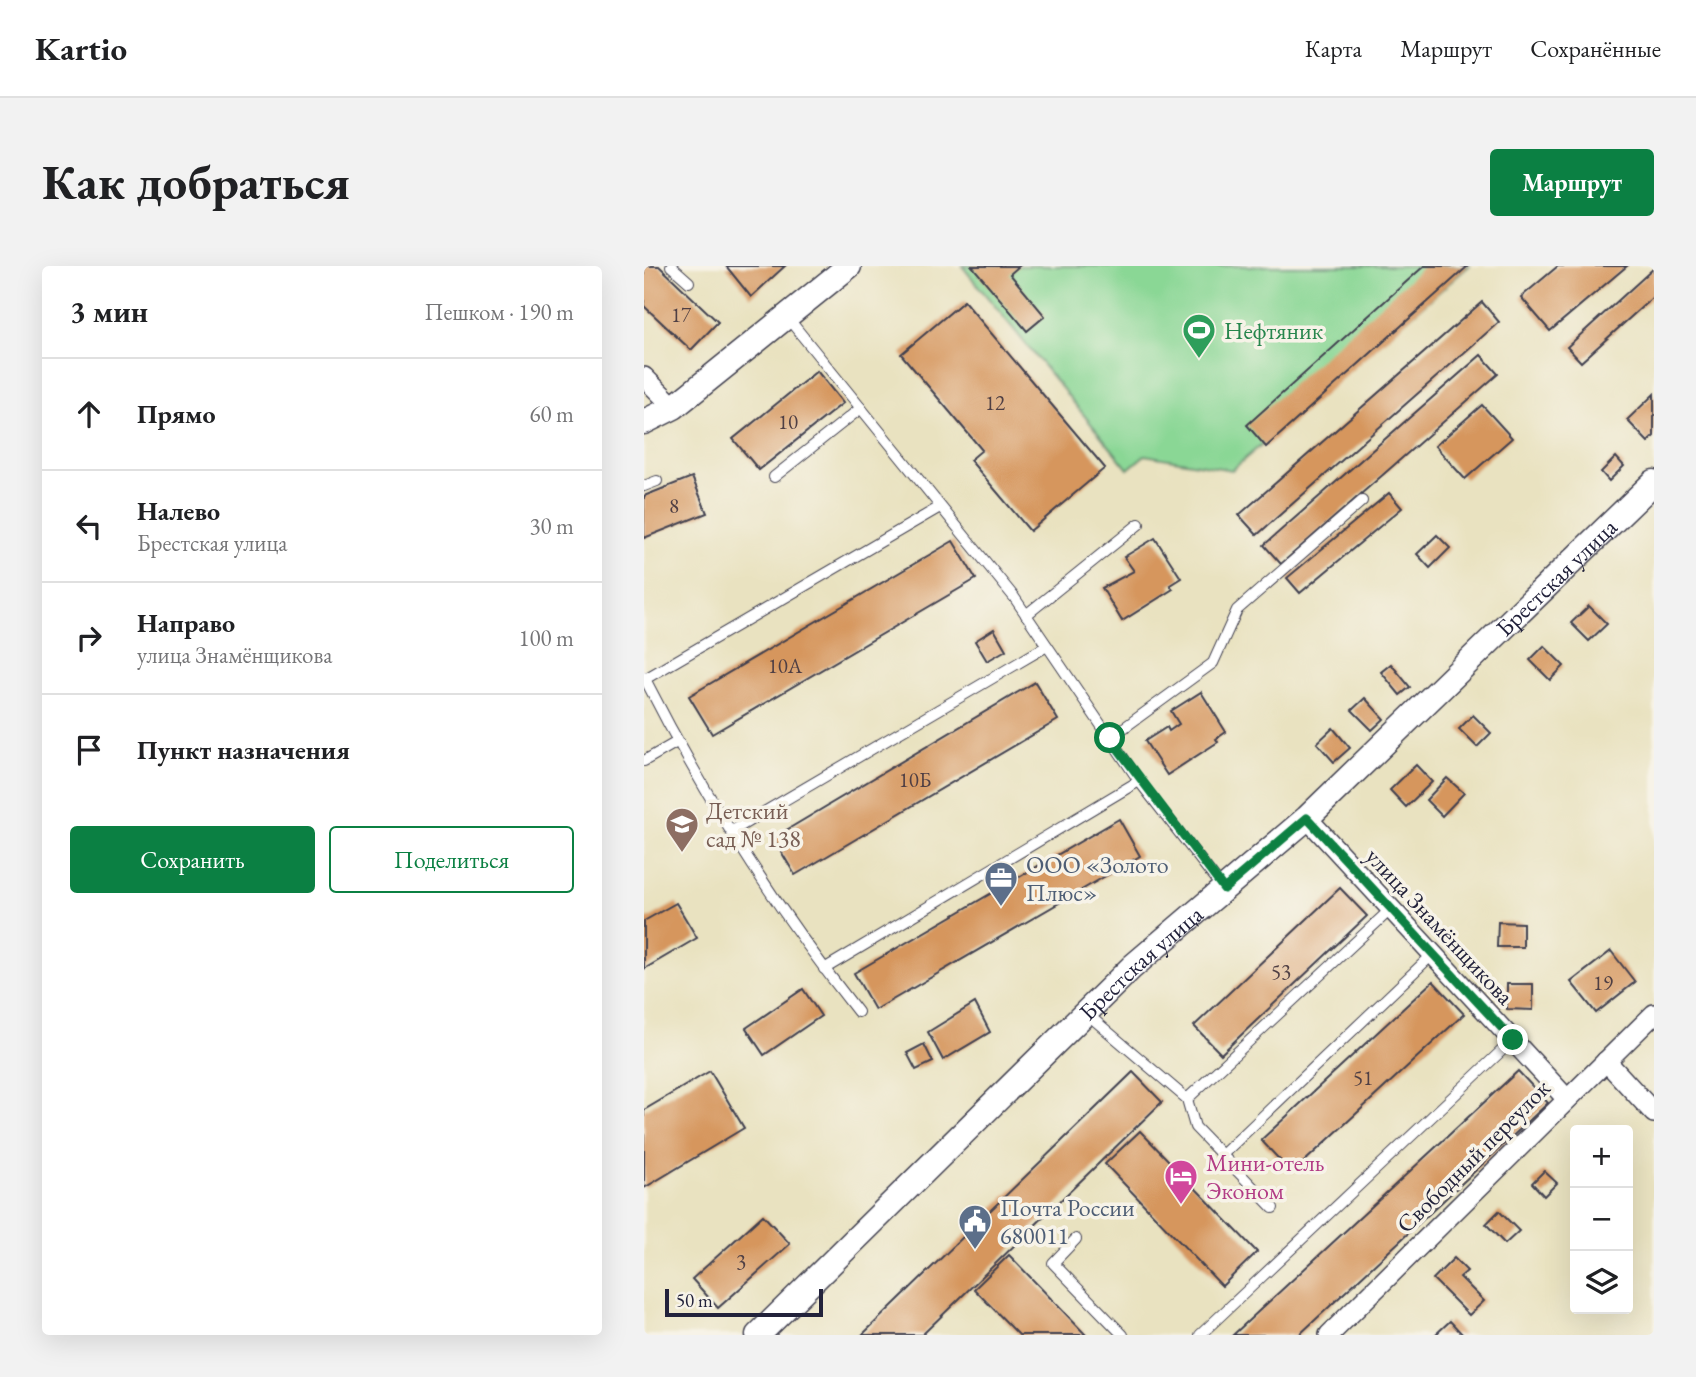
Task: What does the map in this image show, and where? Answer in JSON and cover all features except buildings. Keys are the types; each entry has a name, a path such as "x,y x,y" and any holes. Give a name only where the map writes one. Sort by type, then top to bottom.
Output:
{"street":[{"path":"644,422 674,407 849,266"},
{"path":"644,377 674,407"},
{"name":"Брестская улица","path":"758,1335 1132,967 1307,818 1654,482"},
{"name":"улица Знамёнщикова","path":"1307,818 1566,1098"},
{"name":"Свободный переулок","path":"1329,1335 1654,1014"},
{"path":"1606,1061 1654,1113"}],"lane":[{"path":"671,266 689,282"},
{"path":"787,317 1026,615 1139,780 1224,889"},
{"path":"774,477 861,408"},
{"path":"644,486 657,481"},
{"path":"1110,738 1213,663 1237,610 1362,501"},
{"path":"858,1012 824,969 732,831 677,742 645,678 940,507"},
{"path":"1026,615 1139,524"},
{"path":"732,831 1047,646"},
{"path":"644,761 677,742"},
{"path":"824,969 1139,780"},
{"path":"1186,1100 1391,909"},
{"path":"1222,1155 1433,954"},
{"path":"1085,1012 1186,1100 1195,1127 1273,1208"},
{"path":"1200,1335 1513,1040"},
{"path":"1076,1239 1053,1263 1123,1335"}],"green space":[{"name":"Нефтяник","path":"962,266 1469,266 1232,470 1145,455 1128,469"}],"place":[{"name":"Нефтяник","path":"1199,360"},
{"name":"Детский сад № 138","path":"682,854"},
{"name":"ООО «Золото Плюс»","path":"1001,908"},
{"name":"Мини-отель Эконом","path":"1181,1206"},
{"name":"Почта России 680011","path":"975,1251"}],"route":[{"path":"1110,738 1139,780 1224,889 1307,818 1513,1040"}]}
